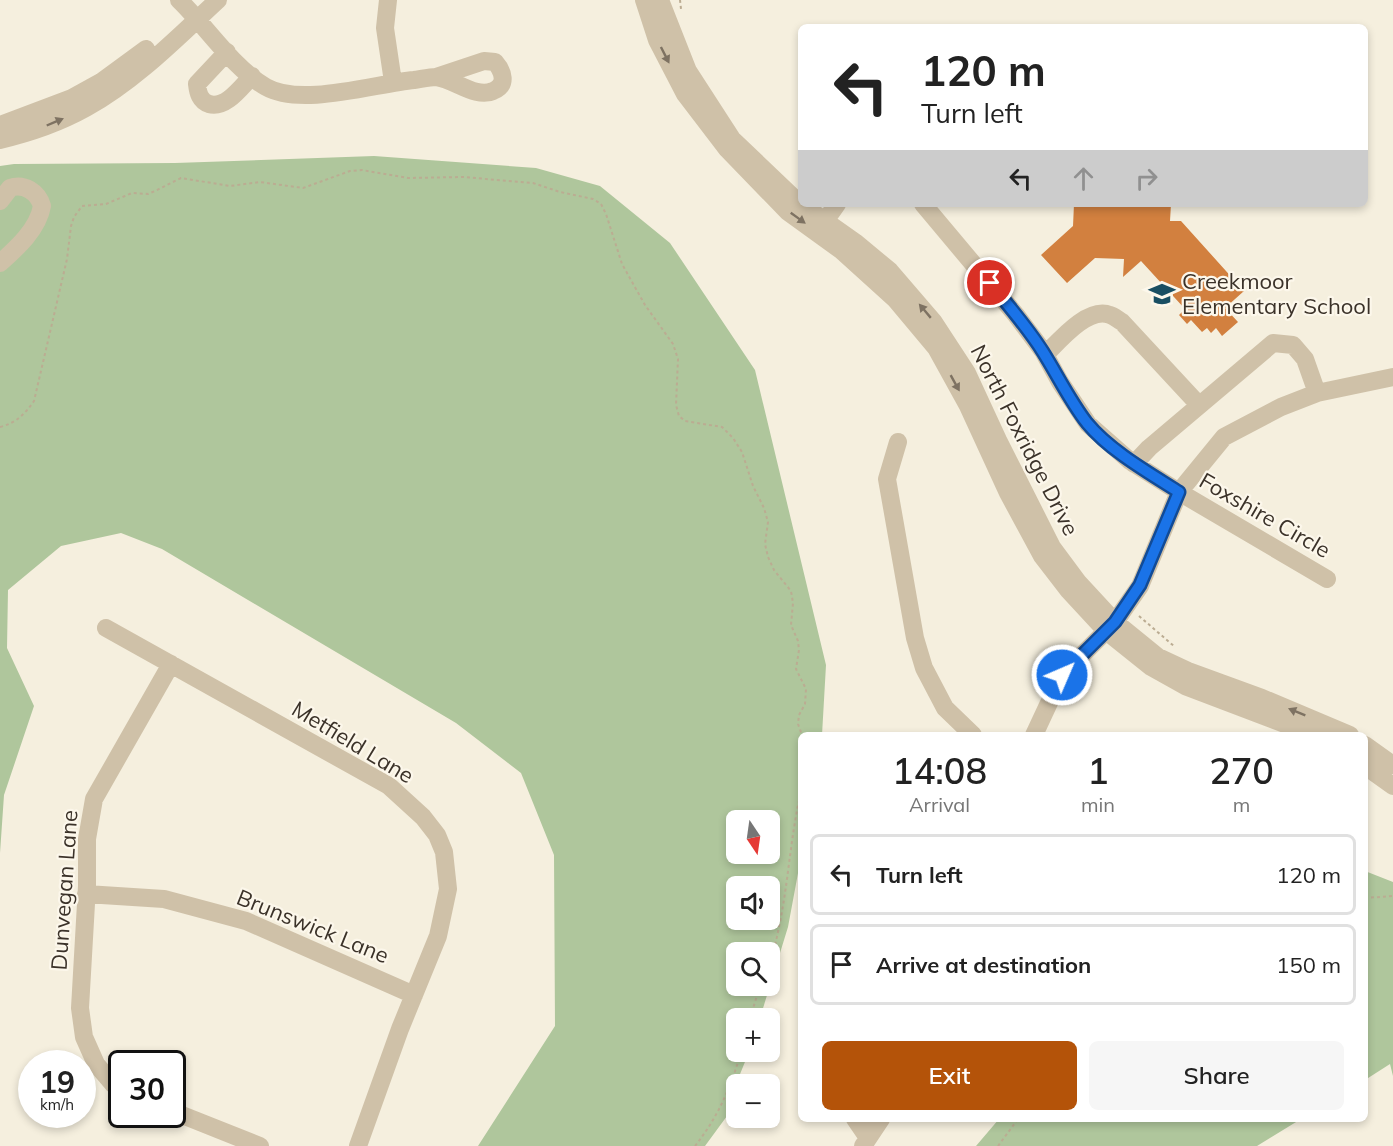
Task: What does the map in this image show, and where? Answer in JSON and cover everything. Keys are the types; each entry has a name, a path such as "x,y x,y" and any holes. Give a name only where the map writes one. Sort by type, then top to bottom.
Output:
{"street":[{"path":"0,125 72,98 101,82 140,55 191,7 218,0"},
{"path":"388,0 385,28 393,82"},
{"name":"North Foxridge Drive","path":"644,0 657,40 685,94 733,156 788,212 855,242 890,271 933,321 967,373 1052,547 1110,627 1151,667 1185,686 1306,732"},
{"name":"North Foxridge Drive","path":"660,0 688,71 732,139 798,202"},
{"path":"191,7 227,52 252,76 266,87 286,95 311,95 436,77"},
{"path":"0,140 47,126 86,108 146,64 191,7"},
{"path":"227,52 197,84 198,94 205,103 216,105 224,103 252,76"},
{"path":"0,201 10,188 21,186 37,195 42,206 36,222 26,237 0,263"},
{"name":"North Foxridge Drive","path":"803,207 821,226"},
{"path":"821,226 835,207"},
{"name":"Foxshire Circle","path":"926,207 1017,315 1089,424 1134,464 1327,579"},
{"path":"1045,355 1081,321 1097,313 1109,314 1122,322 1198,405"},
{"path":"1134,464 1198,405 1273,343 1293,345 1305,360 1317,393"},
{"path":"1035,732 1062,675 1110,627 1140,585 1179,492 1224,437 1281,407 1317,393 1393,377"},
{"path":"898,442 887,479 915,638 924,668 945,708 970,732"},
{"name":"North Foxridge Drive","path":"1110,627 1158,657 1188,671 1262,698 1343,732"},
{"name":"Metfield Lane","path":"106,628 389,786 423,816 437,835 444,852 448,889 438,936 358,1146"},
{"name":"Dunvegan Lane","path":"108,1078 96,1064 84,1037 80,1008 87,839 94,799 171,664"},
{"path":"1368,747 1393,765"},
{"path":"1368,768 1393,786"},
{"name":"Brunswick Lane","path":"86,894 164,899 246,921 414,995"},
{"path":"186,1117 260,1146"},
{"path":"856,1122 866,1142"},
{"path":"866,1142 879,1122"}],"path":[{"path":"0,427 13,423 26,414 34,401 67,260 71,226 82,206 106,204 132,193 155,192 181,178 231,186 260,182 303,188 350,171 362,170 408,178 463,177 533,183 593,199 601,204 606,214 622,264 645,305 674,344 678,359 676,405 679,416 685,422 722,428 734,438 742,452 753,486 764,508 768,522 765,544 768,557 774,570 790,591 793,603 791,626 798,641 796,669 806,689 805,704 799,715 798,724 801,732"},
{"path":"1127,605 1176,648"},
{"path":"776,942 798,806"},
{"path":"1368,898 1393,896"},
{"path":"695,1146 713,1122 723,1103 738,1062"},
{"path":"998,1146 1016,1122"}],"green space":[{"path":"374,156 536,168 600,186 670,243 755,370 826,665 822,732 798,732 798,873 788,927 780,953 780,942 726,942 726,996 767,996 763,1008 726,1008 726,1062 745,1062 740,1074 726,1074 726,1117 705,1146 478,1146 555,1026 554,855 521,773 456,723 162,549 121,533 61,546 8,590 7,648 34,706 4,795 0,853 0,166"},
{"path":"1368,872 1393,882 1393,1076 1390,1064 1368,1078"},
{"path":"996,1122 1296,1122 1257,1146 976,1146"}],"building":[{"path":"1074,207 1171,207 1170,221 1181,221 1244,291 1225,308 1238,322 1222,336 1216,328 1211,333 1207,328 1202,332 1191,320 1187,324 1179,315 1185,309 1141,261 1123,277 1124,259 1095,258 1067,283 1041,255 1073,226"}],"place":[{"name":"Creekmoor Elementary School","path":"1162,294"}],"route":[{"path":"990,283 1043,351 1060,382 1089,424 1130,461 1179,492 1140,585 1115,622 1062,675"}]}
